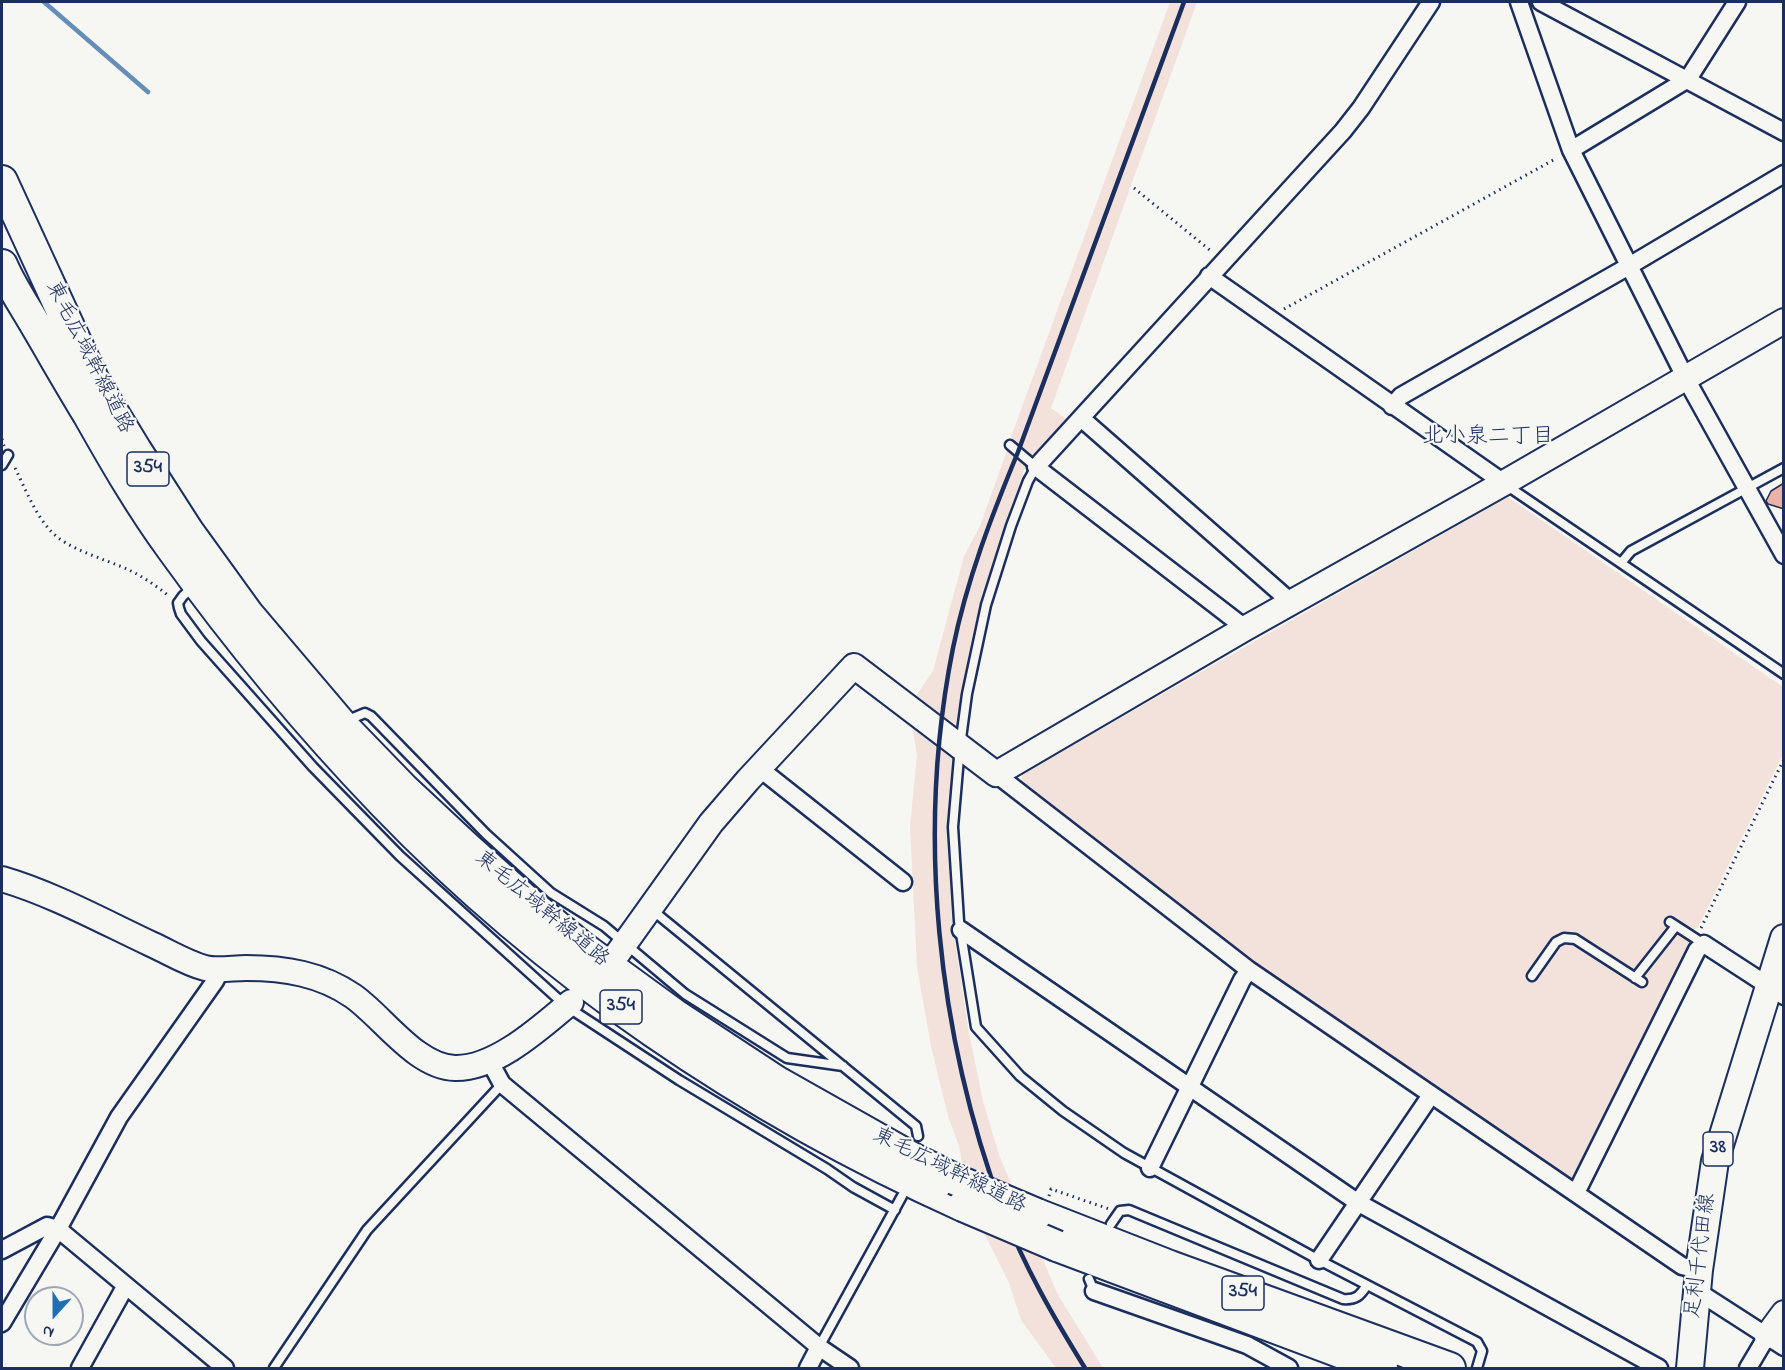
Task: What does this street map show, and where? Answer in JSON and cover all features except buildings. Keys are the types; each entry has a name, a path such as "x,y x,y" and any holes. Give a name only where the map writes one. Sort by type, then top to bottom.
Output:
{"highway":[{"name":"東毛広域幹線道路","path":"2,181 94,381 188,531 248,614 343,726 404,789 522,897 582,947 674,1014 776,1081 954,1179 1170,1266 1450,1368"},
{"name":"東毛広域幹線道路","path":"2,265 119,467 170,547 188,593 386,806 488,903 580,979 687,1054 804,1126 896,1174 963,1206 1057,1246 1382,1368"}],"main road":[{"name":"足利千代田線","path":"1690,1368 1698,1280 1715,1161 1776,991 1784,938"}],"street":[{"path":"1244,629 1036,467 1343,131 1362,108 1431,2"},
{"path":"1520,2 1571,150 1685,377 1784,555"},
{"path":"1541,2 1784,132"},
{"path":"1571,150 1688,79 1737,2"},
{"path":"1392,405 1401,396 1629,266 1784,174"},
{"path":"1209,276 1504,483"},
{"path":"996,774 1244,629 1504,483 1784,321"},
{"path":"1081,418 1284,596"},
{"path":"621,948 711,823 854,666 1249,970 1682,1266 1775,1342"},
{"path":"759,768 903,882"},
{"path":"2,879 38,891 207,969 264,968 311,975 354,997 414,1050 433,1062 453,1068 471,1067 489,1060 517,1044 569,1004"},
{"path":"961,930 1358,1202 1659,1368"},
{"path":"1576,1193 1700,941 1776,991"},
{"path":"2,1323 58,1229 119,1117 215,981 221,969"},
{"path":"1150,1168 1249,970"},
{"path":"489,1060 502,1084 819,1347 850,1368"},
{"path":"1319,1260 1431,1095"},
{"path":"2,1250 47,1226 58,1229 225,1368"},
{"path":"1091,1285 1246,1345 1289,1368"},
{"path":"80,1368 125,1287"},
{"path":"1748,1368 1775,1342 1784,1313"},
{"path":"808,1368 819,1347"}],"lane":[{"path":"1010,445 1036,467 1028,481 1011,525 986,605 960,746 953,826 961,930 978,1032 1020,1076 1096,1135 1150,1168 1319,1260 1477,1342 1482,1351 1477,1368"},
{"path":"2,465 8,455"},
{"path":"1621,563 1631,551 1784,468"},
{"path":"1504,483 1784,674"},
{"path":"188,593 181,614 201,640 313,767 400,856 569,1004 679,1080 827,1169 853,1188 895,1210"},
{"path":"343,726 353,718 365,713 371,716 486,834 551,894 604,926 621,948 685,994 787,1058 843,1066"},
{"path":"650,909 916,1126 918,1136"},
{"path":"1532,976 1556,942 1564,938 1575,939 1639,980 1673,924 1700,941"},
{"path":"274,1368 367,1230 502,1084"},
{"path":"819,1347 902,1196"},
{"path":"1111,1224 1120,1211 1129,1210 1343,1299 1352,1300 1359,1296 1367,1285"}],"path":[{"path":"1267,318 1571,150"},
{"path":"1134,188 1223,261"},
{"path":"2,439 36,509 50,530 66,543 154,584 188,593"},
{"path":"1700,941 1784,759"}],"shaded area":[{"path":"1170,2 1197,2 1051,408 1069,421 1035,457 1028,455 1015,445 1011,437"},
{"path":"1007,450 1012,451 1027,465 1022,474 1025,477 988,578 971,642 956,731 913,700 933,671 964,556 980,526"},
{"path":"1508,497 1783,687 1783,754 1698,927 1693,930 1689,938 1691,943 1576,1177 1568,1177 1245,957 1021,783 1022,774"},
{"path":"912,724 953,756 947,835 952,920 968,1028 983,1101 999,1155 1057,1293 1103,1368 1056,1368 1021,1320 1009,1283 970,1205 959,1146 948,1116 931,1046 917,967 910,826 917,756"}],"waterway":[{"path":"44,2 148,92"}],"railway":[{"path":"1085,1368 1020,1252 980,1144 962,1074 948,1004 939,933 935,861 936,789 942,718 953,648 973,572 1184,2"}],"district":[{"name":"北小泉二丁目","path":"1488,438"}]}
